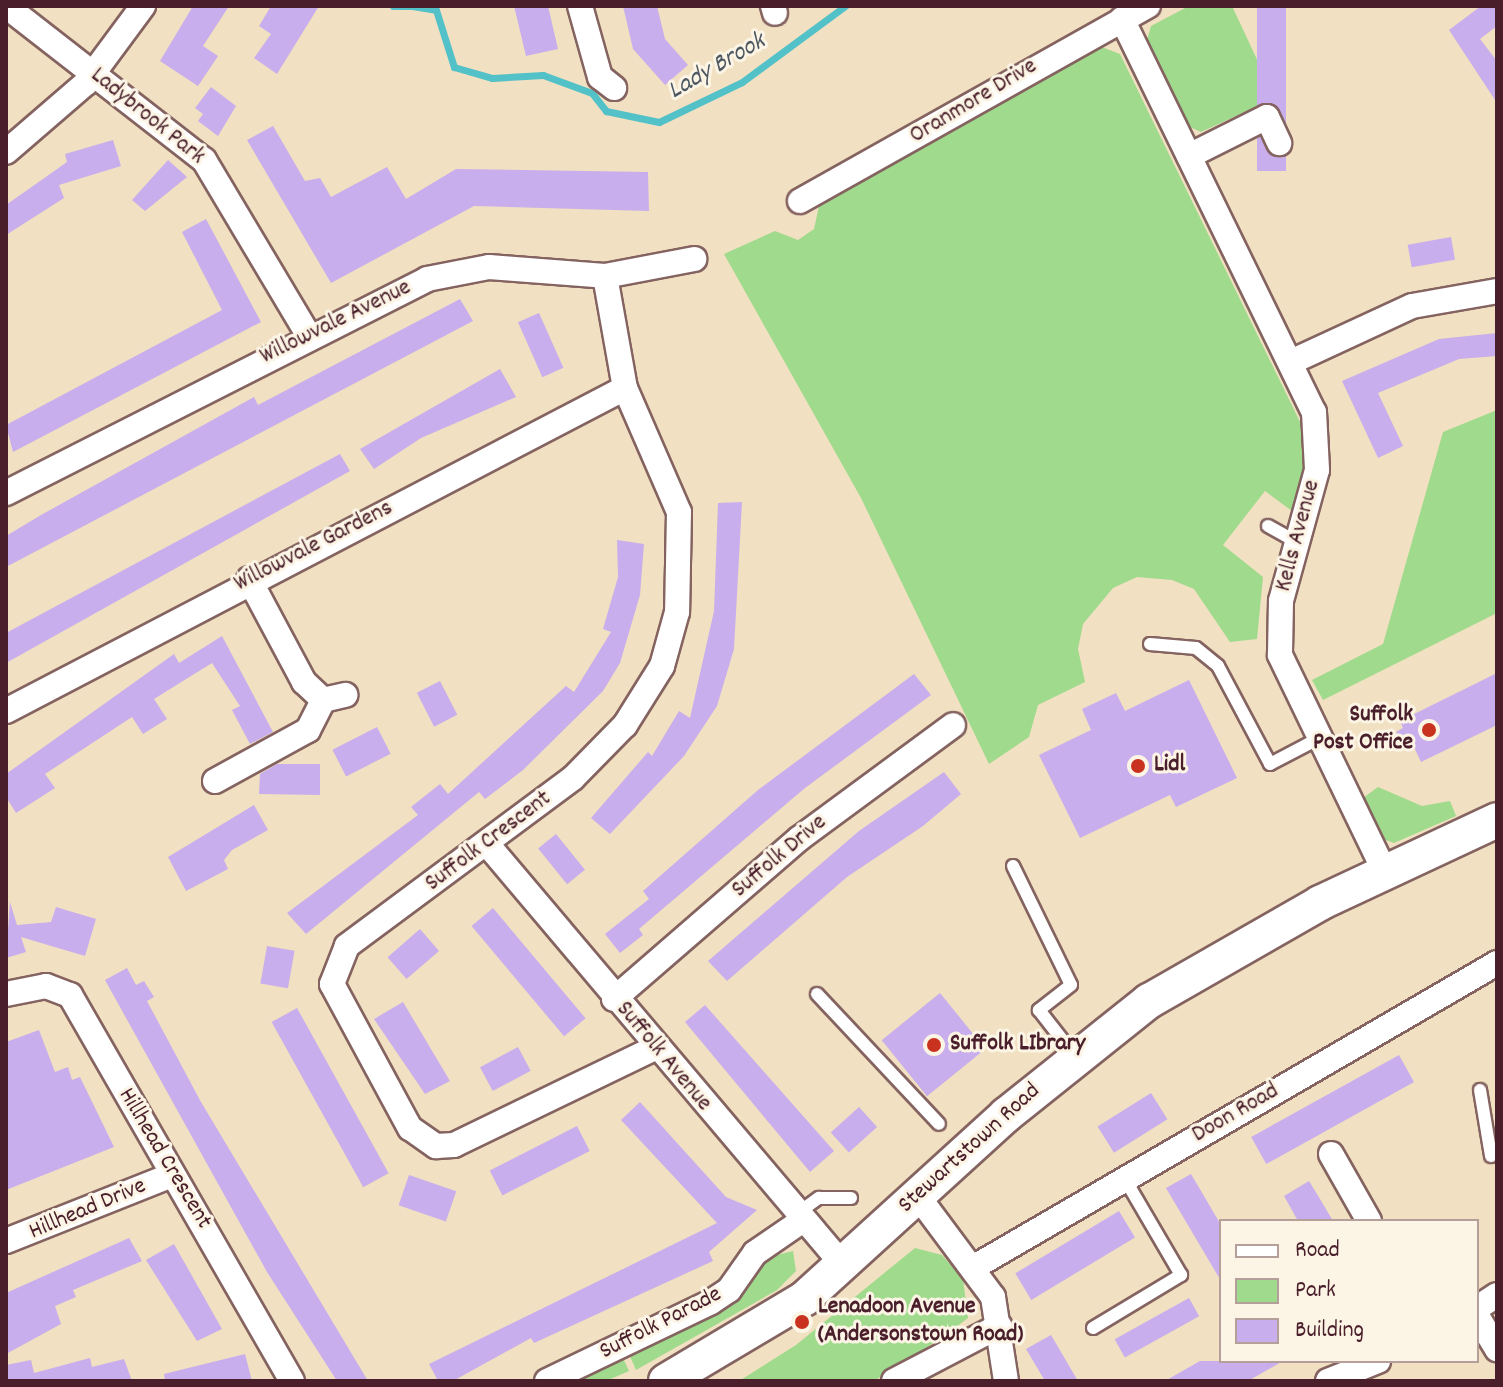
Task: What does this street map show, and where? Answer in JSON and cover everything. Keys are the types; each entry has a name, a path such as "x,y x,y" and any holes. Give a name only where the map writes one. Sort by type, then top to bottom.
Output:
{"main road":[{"name":"Stewartstown Road","path":"666,1381 765,1327 843,1265 917,1195 1075,1056 1149,1001 1385,872 1497,820"}],"street":[{"name":"Ladybrook Park","path":"6,6 94,74 219,179 309,336"},
{"path":"6,152 94,74 143,6"},
{"path":"580,6 600,77 614,88"},
{"name":"Oranmore Drive","path":"800,201 1148,6"},
{"name":"Kells Avenue","path":"1122,19 1314,412 1319,451 1281,601 1280,655 1316,740 1385,872"},
{"path":"1189,156 1267,117 1279,143"},
{"name":"Willowvale Avenue","path":"6,493 309,336 427,279 489,267 605,276 694,259"},
{"name":"Suffolk Crescent","path":"605,276 625,388 679,512 681,568 666,654 625,725 573,778 347,946 332,970 335,996 410,1128 436,1146 454,1145 655,1048"},
{"path":"1291,362 1412,306 1497,291"},
{"name":"Willowvale Gardens","path":"6,711 249,579 625,388"},
{"path":"215,781 308,730 334,697 304,682 249,579"},
{"name":"Suffolk Drive","path":"614,999 800,838 953,725"},
{"name":"Suffolk Avenue","path":"487,844 798,1218 843,1265"},
{"name":"Doon Road","path":"976,1266 1497,963"},
{"name":"Hillhead Crescent","path":"6,994 46,986 70,995 169,1176 292,1381"},
{"path":"1331,1154 1368,1219"},
{"name":"Hillhead Drive","path":"6,1241 169,1176"},
{"path":"917,1195 976,1266 999,1326 1006,1381"},
{"name":"Suffolk Parade","path":"547,1381 711,1302 729,1290 755,1253 798,1218"},
{"path":"1479,1307 1497,1295"},
{"path":"1479,1319 1497,1349"},
{"path":"894,1381 999,1326"},
{"path":"1328,1381 1373,1363"}],"lane":[{"path":"1268,526 1297,542"},
{"path":"1150,644 1196,648 1218,666 1270,764 1316,740"},
{"path":"1013,866 1071,985 1039,1010 1075,1056"},
{"path":"817,994 939,1124"},
{"path":"1480,1090 1490,1115 1491,1156"},
{"path":"1093,1328 1181,1275 1125,1179"},
{"path":"798,1218 819,1198 851,1198"}],"green space":[{"path":"1189,6 1232,6 1275,98 1201,132 1190,127 1147,40 1151,26"},
{"path":"1099,46 1120,54 1303,428 1305,466 1296,514 1265,491 1223,545 1263,577 1257,639 1230,642 1194,589 1172,580 1137,577 1113,588 1083,624 1078,649 1085,682 1038,705 1029,737 989,764 861,498 724,254 775,231 798,240 814,229 819,206"},
{"path":"1497,410 1497,613 1323,700 1312,680 1383,644 1443,432"},
{"path":"1378,787 1422,806 1450,801 1456,816 1394,843 1383,839 1363,798"},
{"path":"915,1248 942,1255 963,1279 968,1318 943,1337 874,1381 739,1381 796,1345"},
{"path":"793,1251 796,1271 777,1290 636,1370 629,1354 765,1258"},
{"path":"622,1356 629,1371 606,1381 569,1381"}],"building":[{"path":"193,6 229,6 203,46 218,56 198,86 160,61"},
{"path":"271,6 319,6 277,74 254,58 271,34 259,26"},
{"path":"514,6 548,6 558,49 526,56"},
{"path":"623,6 657,6 665,39 688,65 665,85 633,49"},
{"path":"1257,6 1286,6 1286,171 1257,171"},
{"path":"1481,6 1497,6 1497,26 1480,39 1497,61 1497,103 1449,30"},
{"path":"211,87 236,106 218,136 198,121 203,114 195,108"},
{"path":"273,126 305,181 320,178 331,197 387,167 406,199 456,169 648,172 649,211 474,206 331,283 247,140"},
{"path":"113,140 121,166 59,185 64,198 6,235 6,205 67,162 65,154"},
{"path":"168,160 187,177 145,211 132,200"},
{"path":"206,219 261,322 13,452 6,425 222,310 182,232"},
{"path":"1451,237 1455,260 1412,267 1408,245"},
{"path":"460,299 473,321 6,567 6,536 41,515 254,397 258,405"},
{"path":"539,313 563,368 542,377 518,322"},
{"path":"1497,333 1497,356 1459,359 1378,393 1403,446 1378,458 1342,381 1439,339"},
{"path":"500,369 516,397 421,438 374,469 360,449"},
{"path":"340,454 350,471 6,663 6,633"},
{"path":"742,502 734,649 717,706 684,756 610,834 591,818 648,752 652,756 679,711 690,718 714,611 718,503"},
{"path":"617,540 644,544 640,595 620,663 603,691 523,770 485,799 479,792 306,934 287,913 418,815 411,807 440,784 448,794 566,686 574,692 611,632 603,629 618,577"},
{"path":"222,636 273,732 250,744 232,710 240,706 212,663 154,699 167,719 143,734 132,717 45,774 55,788 16,813 6,797 6,774 174,654 179,663"},
{"path":"1497,673 1497,725 1421,762 1414,747 1405,751 1396,732 1403,728 1400,721"},
{"path":"914,674 931,695 805,788 639,929 643,935 620,953 605,934 649,899 643,891 758,790"},
{"name":"Lidl","path":"1189,680 1237,778 1176,807 1170,795 1080,838 1039,755 1091,730 1082,709 1116,693 1125,711"},
{"path":"440,681 457,715 434,727 417,693"},
{"path":"377,727 391,754 346,776 332,750"},
{"path":"277,764 320,764 320,795 259,794 260,774"},
{"path":"944,772 961,794 923,826 847,877 727,981 708,961 859,831"},
{"path":"254,805 268,830 232,850 224,860 228,869 186,891 168,857"},
{"path":"556,834 585,870 567,884 538,848"},
{"path":"10,902 17,925 51,922 56,907 96,919 85,956 21,937 26,952 6,958"},
{"path":"493,908 586,1018 564,1036 472,926"},
{"path":"420,929 439,951 407,979 388,957"},
{"path":"267,946 295,951 288,988 260,983"},
{"path":"127,968 136,985 144,981 154,997 147,1001 201,1102 368,1381 337,1381 267,1272 105,980"},
{"name":"Suffolk LIbrary","path":"940,993 985,1049 927,1096 882,1040"},
{"path":"403,1002 450,1081 425,1094 374,1019"},
{"path":"705,1005 834,1151 810,1172 685,1022"},
{"path":"297,1008 389,1173 363,1187 272,1022"},
{"path":"39,1030 55,1072 68,1067 72,1080 80,1077 114,1147 6,1190 6,1042"},
{"path":"518,1047 531,1071 493,1091 480,1067"},
{"path":"1399,1055 1414,1082 1266,1164 1251,1137"},
{"path":"1151,1093 1167,1119 1114,1153 1098,1126"},
{"path":"640,1102 726,1197 757,1210 709,1252 713,1261 534,1343 531,1338 453,1381 438,1381 429,1364 717,1223 621,1120"},
{"path":"859,1107 877,1127 849,1152 831,1132"},
{"path":"577,1126 590,1151 502,1195 490,1170"},
{"path":"1191,1174 1219,1222 1219,1278 1166,1188"},
{"path":"409,1175 456,1191 446,1222 399,1205"},
{"path":"1309,1181 1332,1219 1297,1219 1284,1196"},
{"path":"1119,1211 1135,1238 1031,1300 1015,1273"},
{"path":"129,1238 142,1261 73,1290 76,1297 55,1306 61,1324 6,1354 6,1293"},
{"path":"174,1244 222,1329 197,1341 146,1260"},
{"path":"1189,1298 1199,1316 1125,1358 1115,1339"},
{"path":"1051,1335 1078,1381 1045,1381 1026,1349"},
{"path":"245,1354 252,1381 165,1381 164,1374"},
{"path":"90,1358 92,1367 124,1359 132,1381 6,1381 6,1365 31,1360 34,1373"},
{"path":"1200,1361 1280,1363 1248,1381 1165,1381"}],"waterway":[{"name":"Lady Brook","path":"393,6 410,6"},
{"name":"Lady Brook","path":"412,6 436,10 454,67 492,78 543,75 592,93 606,111 659,122 742,82 845,6"}],"place":[{"name":"Suffolk Post Office","path":"1429,730"},
{"name":"Lidl","path":"1138,766"},
{"name":"Suffolk LIbrary","path":"934,1045"},
{"name":"Lenadoon Avenue (Andersonstown Road)","path":"802,1322"}]}
